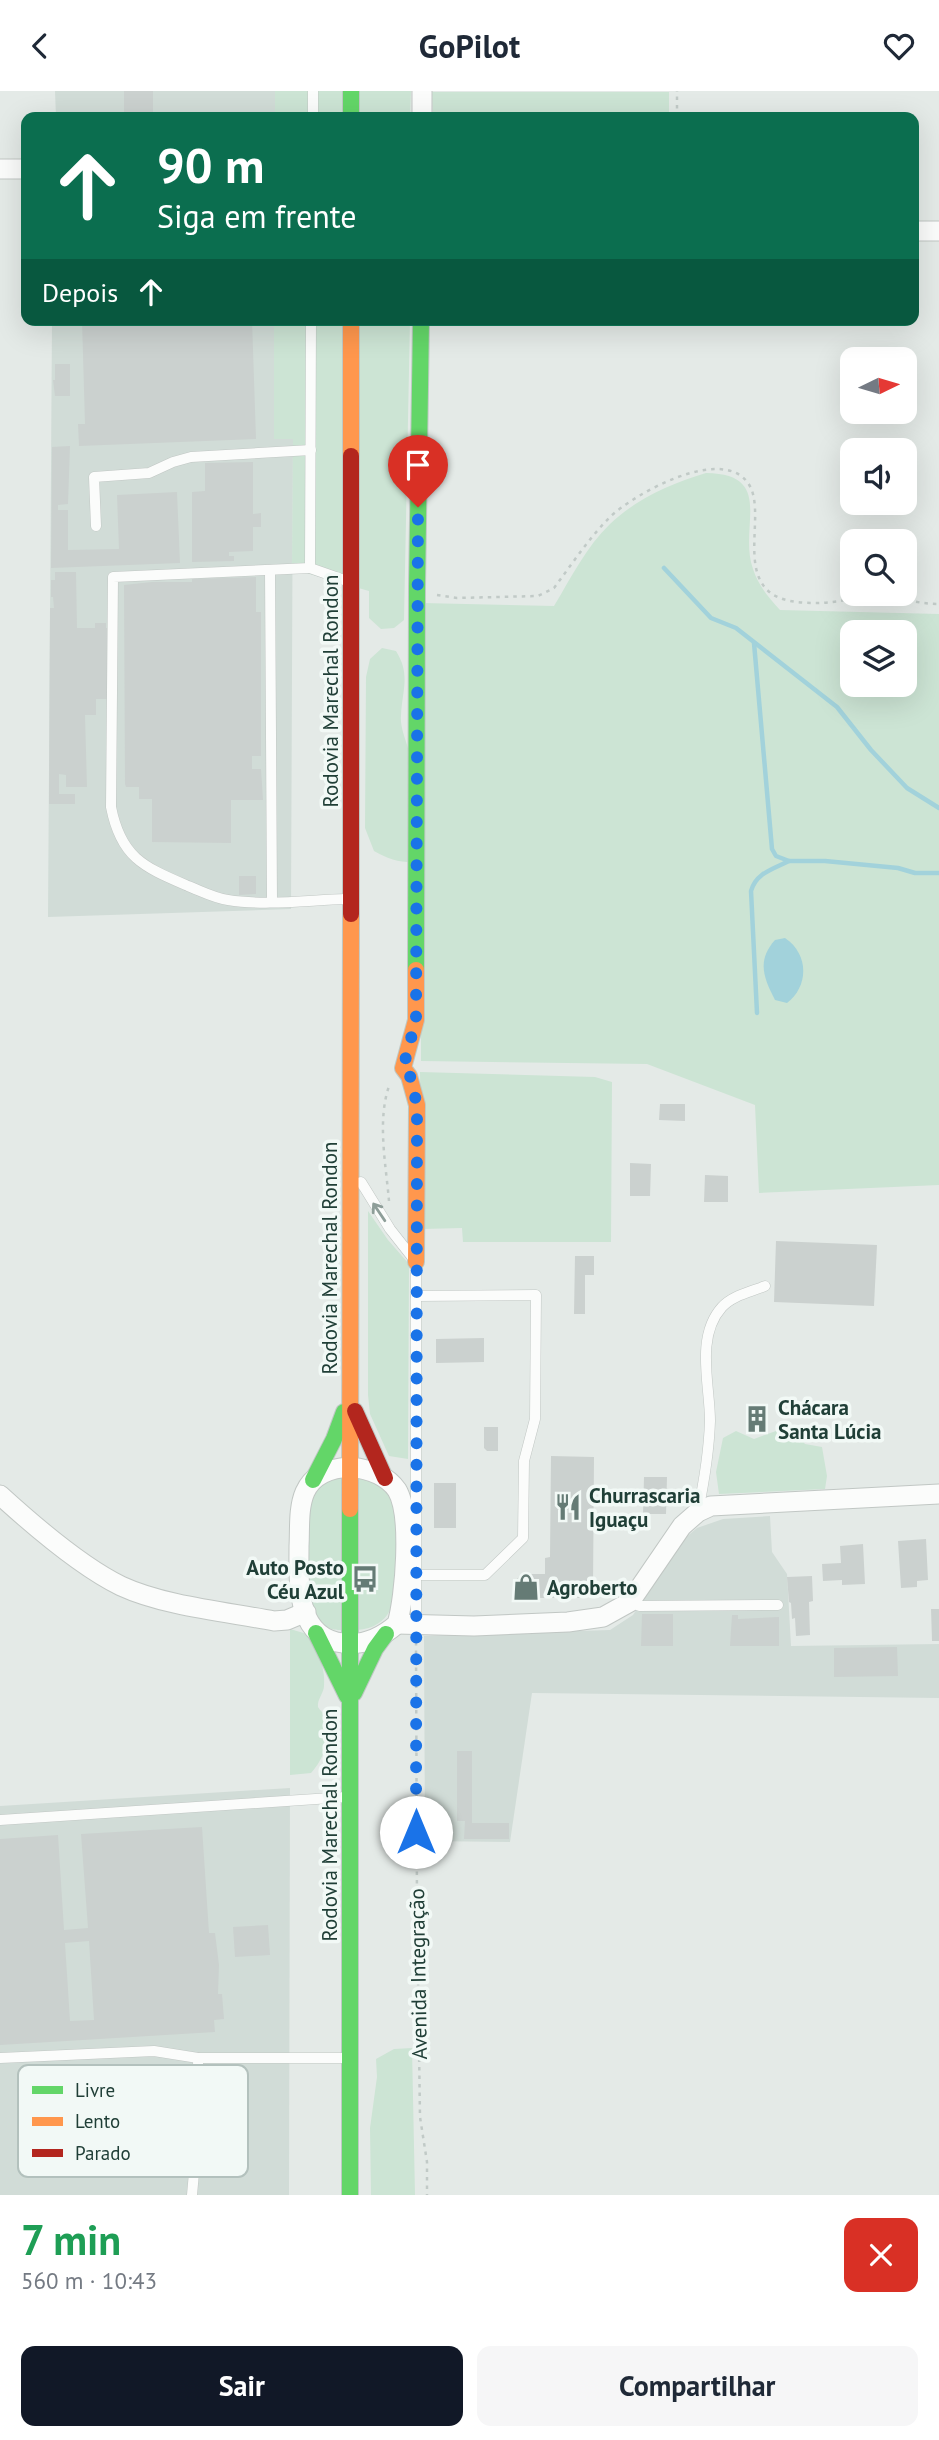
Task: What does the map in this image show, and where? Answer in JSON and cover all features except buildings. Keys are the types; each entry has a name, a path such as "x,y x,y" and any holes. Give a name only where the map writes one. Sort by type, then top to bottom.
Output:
{"main road":[{"path":"351,91 351,112"},
{"name":"Rodovia Marechal Rondon","path":"351,326 351,2195"},
{"path":"416,1262 417,1105 410,1076 403,1068 416,1020 421,326"},
{"path":"350,1395 358,1421 387,1480"},
{"path":"313,1480 334,1439 350,1395"},
{"path":"350,1703 359,1679 400,1628"},
{"path":"316,1633 350,1703"}],"street":[{"path":"422,91 422,112"},
{"path":"0,169 21,169"},
{"path":"919,231 939,231"},
{"path":"400,1628 404,1595 405,1513 397,1492 387,1480 370,1471 350,1467 324,1472 313,1480 305,1492 300,1520 299,1586 306,1612 316,1633 338,1643 351,1644 363,1643 400,1628 579,1621 603,1617 630,1602 682,1526 698,1512 711,1506 939,1494"},
{"path":"0,1495 69,1552 120,1585 144,1595 274,1621 287,1620 306,1612"}],"lane":[{"path":"313,91 313,112"},
{"path":"310,568 312,326"},
{"path":"96,526 94,477 149,473 191,457 310,450"},
{"path":"350,899 231,901 217,898 150,869 128,851 115,827 111,807 113,576 310,568 351,582"},
{"path":"270,570 272,901"},
{"path":"350,1156 366,1193 416,1262 416,1575 400,1628"},
{"path":"698,1512 710,1421 707,1337 713,1320 723,1306 734,1298 765,1286"},
{"path":"416,1296 536,1295 535,1419 524,1461 523,1538 485,1575 416,1575"},
{"path":"387,1480 408,1479 417,1474"},
{"path":"630,1602 640,1606 778,1605"},
{"path":"0,1820 350,1797"},
{"path":"0,2057 154,2051 198,2058 350,2058"},
{"path":"198,2058 198,2065"},
{"path":"192,2195 194,2177"}],"path":[{"path":"677,91 677,112"},
{"path":"417,587 432,594 457,598 545,594 554,588 611,516 640,494 678,477 706,469 721,469 737,474 748,482 753,496 756,565 764,586 770,593 792,601 826,602 868,594 939,604"},
{"path":"389,1201 384,1132 386,1096 394,1078 403,1068"},
{"name":"Avenida Integração","path":"400,1628 420,2117 428,2176 427,2195"}],"shaded area":[{"path":"55,91 275,91 275,112 56,112"},
{"path":"52,326 274,326 274,438 293,438 291,909 48,917"},
{"path":"770,1516 772,1552 787,1574 791,1646 939,1644 939,1698 532,1693 510,1842 425,1841 424,1636 610,1630 633,1615 684,1539 697,1528 723,1519"},
{"path":"290,1788 289,2195 0,2195 0,1806"}],"green space":[{"path":"275,91 411,91 410,112 275,112"},
{"path":"432,92 669,92 669,112 433,112"},
{"path":"274,326 410,326 404,620 394,628 381,629 369,618 369,591 292,569 293,439 274,439"},
{"path":"706,473 728,476 741,483 748,493 750,506 749,536 753,569 761,586 780,610 939,614 939,1185 759,1193 755,1105 647,1064 421,1061 421,860 390,859 374,851 365,828 366,677 370,659 382,648 396,651 401,660 404,683 401,720 408,748 422,603 554,606 601,533 620,515 668,487"},
{"path":"420,1072 595,1077 612,1082 611,1242 463,1242 462,1228 422,1229"},
{"path":"368,1211 409,1264 408,1459 389,1456 370,1414"},
{"path":"736,1431 754,1439 776,1431 798,1435 805,1444 822,1447 827,1476 825,1489 719,1494 716,1472 723,1438"},
{"path":"357,1476 374,1480 386,1490 394,1505 397,1574 394,1600 382,1621 372,1627 337,1630 312,1618 304,1585 311,1494 332,1477"},
{"path":"290,1629 307,1634 320,1659 324,1686 318,1707 325,1716 328,1739 320,1761 311,1773 290,1775"},
{"path":"412,2048 415,2195 371,2195 370,2128 377,2077 376,2059 394,2049"}],"water":[{"path":"785,938 799,953 803,970 799,988 787,1003 775,1000 767,984 764,969 769,947 775,940"}],"waterway":[{"path":"664,568 711,618 736,628 837,707 871,750 907,788 939,808"},
{"path":"754,643 772,849 776,856 789,861 825,861 898,868 915,873 939,873"},
{"path":"757,1013 751,891 761,876 789,861"}],"traffic: fast":[{"path":"351,91 351,112"},
{"path":"416,970 421,326"},
{"path":"313,1480 334,1439 344,1412"},
{"path":"350,1509 350,2195"},
{"path":"316,1633 347,1696"},
{"path":"354,1693 375,1649 386,1634"}],"traffic: slow":[{"path":"351,326 351,456"},
{"path":"350,1509 351,914"},
{"path":"416,970 416,1020 403,1068 409,1076 417,1105 416,1262"}],"traffic: jam":[{"path":"351,456 351,914"},
{"path":"355,1411 385,1478"}],"place":[{"name":"Chácara Santa Lúcia","path":"757,1419"},
{"name":"Churrascaria Iguaçu","path":"568,1507"},
{"name":"Auto Posto Céu Azul","path":"365,1579"},
{"name":"Agroberto","path":"526,1587"}],"route":[{"path":"416,1832 417,1105 410,1076 403,1068 416,1020 418,507"}]}
